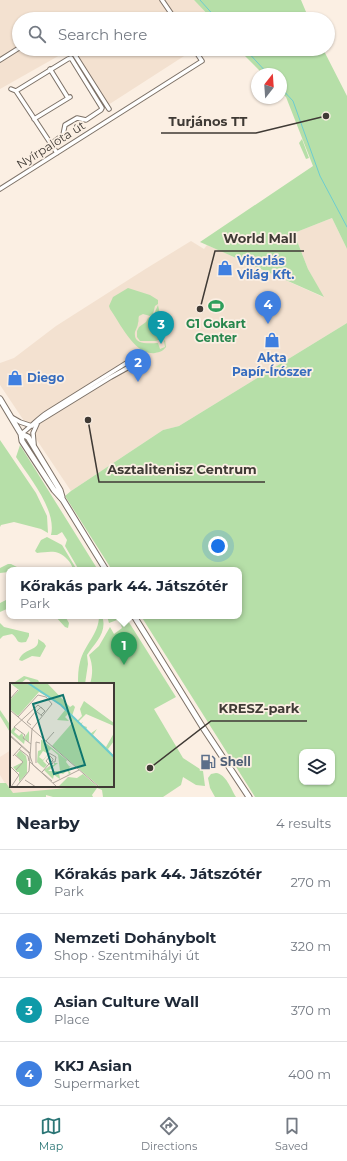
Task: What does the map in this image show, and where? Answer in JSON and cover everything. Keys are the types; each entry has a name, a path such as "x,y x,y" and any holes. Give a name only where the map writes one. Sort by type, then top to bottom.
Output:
{"main road":[{"path":"0,399 22,434 28,437 60,490 63,500"},
{"path":"22,434 22,441 54,490 63,500 104,567"},
{"path":"136,619 202,726 249,797"}],"street":[{"path":"162,0 170,12"},
{"path":"0,60 12,52"},
{"path":"75,56 109,109"},
{"name":"Nyírpalota út","path":"0,189 202,61 199,56"},
{"path":"16,90 70,58 102,108 86,120 77,118 65,125 63,135 50,144"},
{"path":"34,118 69,97 50,69"},
{"path":"12,89 16,90 57,153"},
{"path":"22,434 48,412 108,373 128,362"},
{"path":"11,417 32,426 129,367"},
{"path":"34,447 33,433 34,428 38,423"}],"shaded area":[{"path":"0,0 194,0 205,12 12,12 12,56 58,56 0,89"},
{"path":"73,56 184,56 105,107"},
{"path":"332,218 347,249 347,323 179,426 163,430 71,491 0,385 0,363 14,358 56,326 191,241 204,249 207,245 323,297 308,269 294,233"},
{"path":"10,751 10,787 70,787 67,789 12,795 0,775 0,757"}],"green space":[{"path":"194,0 301,0 306,12 205,12"},
{"path":"245,56 327,56 347,96 347,249 332,218 294,233 308,269 324,297 200,242 313,166 287,100 287,68 257,68"},
{"path":"302,139 309,158 306,159 299,143"},
{"path":"128,288 150,295 158,300 158,304 155,306 153,314 150,316 143,314 139,316 135,336 139,342 158,343 160,349 165,347 165,340 166,347 161,351 148,353 141,349 123,330 110,309 109,306 113,297"},
{"path":"158,305 165,337 156,341 140,341 137,337 139,327 154,314"},
{"path":"347,323 347,797 255,797 143,619 242,619 242,567 110,567 65,496 163,430 179,426"},
{"path":"138,358 142,358 146,364 142,370 138,370 134,366 134,362"},
{"path":"0,440 36,493 47,516 48,533 41,529 14,522 1,525 0,527"},
{"path":"20,445 96,567 77,567 65,546 67,540 62,532 57,535 51,535 52,525 46,505 41,494 16,457"},
{"path":"47,537 62,545 75,567 72,567 69,561 57,552 37,553 35,551 41,540"},
{"path":"8,564 17,567 6,567 6,572 0,573 0,568"},
{"path":"6,600 6,609 0,612 0,603"},
{"path":"58,619 67,619 69,623 68,628 65,627"},
{"path":"98,619 102,619 102,632 97,642 87,655 88,664 85,683 78,683 78,670 80,662 97,628"},
{"path":"108,619 127,619 176,697 154,709 183,758 203,771 205,786 196,785 183,777 181,785 163,797 103,797 102,790 97,788 92,795 93,797 53,797 46,795 46,797 0,797 0,783 6,783 13,793 68,787 114,787 114,683 90,683 92,670 89,655 99,646 110,627 114,634 122,628 117,620 109,623"},
{"path":"0,623 4,627 29,633 26,642 19,642 12,634 3,636 0,639"},
{"path":"38,639 46,646 40,657 32,656 22,661 19,660 24,653 37,646"},
{"path":"24,676 38,680 40,683 31,683 26,679 21,683 14,683"},
{"path":"0,710 10,725 10,732 0,716"},
{"path":"216,773 223,776 236,797 215,797 210,788 208,778 211,774"}],"waterway":[{"path":"200,0 211,12"},
{"path":"251,56 262,68"},
{"path":"287,94 293,101 320,176 347,227"}],"place":[{"name":"Turjános TT","path":"326,116"},
{"name":"Vitorlás Világ Kft.","path":"225,268"},
{"name":"G1 Gokart Center","path":"216,306"},
{"name":"World Mall","path":"200,309"},
{"name":"KKJ Asian","path":"268,324"},
{"name":"Akta Papír-Írószer","path":"272,340"},
{"name":"Asian Culture Wall","path":"161,344"},
{"name":"Diego","path":"15,378"},
{"name":"Nemzeti Dohánybolt","path":"138,382"},
{"name":"Asztalitenisz Centrum","path":"88,420"},
{"name":"Kőrakás park 44. Játszótér","path":"124,665"},
{"name":"Shell","path":"208,762"},
{"name":"KRESZ-park","path":"150,768"}]}
